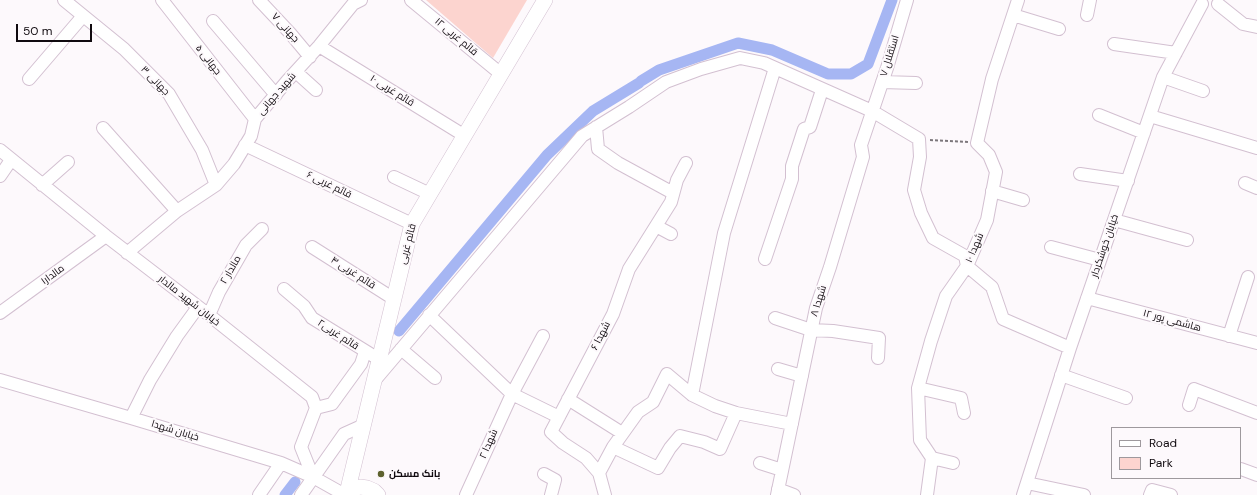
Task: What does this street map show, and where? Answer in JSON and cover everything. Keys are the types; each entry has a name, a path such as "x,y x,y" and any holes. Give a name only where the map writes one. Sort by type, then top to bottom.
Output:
{"main road":[{"name":"قائم غربی","path":"345,494 380,360 412,224 545,0"},
{"path":"345,494 360,487 374,491 378,495"}],"street":[{"name":"جهانی ۳","path":"64,0 124,49 169,94 202,150 216,185"},
{"name":"جهانی ۵","path":"162,0 255,119"},
{"name":"جهانی ۷","path":"259,0 310,57"},
{"name":"شهید جهانی","path":"127,253 177,211 216,185 234,164 251,136 255,119 310,57 352,4 361,0"},
{"name":"قائم غربی ۱۲","path":"411,0 501,74"},
{"name":"استقلال ۷","path":"872,111 907,0"},
{"path":"977,143 992,80 1018,0"},
{"path":"1086,15 1090,0"},
{"path":"1201,2 1211,6 1220,2 1243,24 1257,27"},
{"name":"خیابان خوشکردار","path":"1025,489 1070,348 1163,78 1201,2"},
{"path":"1013,15 1059,29"},
{"path":"29,78 83,16"},
{"path":"213,20 276,95"},
{"path":"1114,44 1176,53"},
{"name":"قائم غربی ۱۰","path":"319,46 465,136"},
{"path":"375,380 582,136 666,82 701,69 740,58 764,63 872,111 919,139 920,157 914,190 921,213 933,238 966,256 967,266 992,287 1003,318 1070,348"},
{"path":"692,395 724,233 775,68"},
{"path":"296,72 316,90"},
{"path":"1163,78 1203,91"},
{"path":"882,82 916,83"},
{"path":"765,259 792,179 792,166 804,129 810,127 822,90"},
{"name":"شهدا ۸","path":"778,492 816,308 863,157 861,145 872,111"},
{"path":"1099,115 1144,132"},
{"path":"1150,116 1257,148"},
{"path":"596,127 598,149 618,163 673,193"},
{"path":"104,128 177,211"},
{"name":"شهدا ۱۰","path":"932,458 920,440 918,388 931,341 946,296 967,266 986,220 996,172 989,155 977,143"},
{"name":"قائم غربی ۶","path":"245,145 412,224"},
{"name":"خیابان شهید مالدار","path":"0,150 127,253 209,315 312,397 316,408"},
{"path":"0,176 11,160"},
{"path":"42,185 68,162"},
{"name":"شهدا ۶","path":"605,495 599,473 586,458 563,443 551,432 613,314 629,270 671,202 677,180 686,163"},
{"path":"1080,174 1128,181"},
{"path":"394,177 430,194"},
{"path":"1246,183 1257,188"},
{"path":"992,191 1023,200"},
{"path":"1114,220 1187,240"},
{"path":"656,226 671,234"},
{"name":"مالدار ۲","path":"209,315 219,292 246,245 262,229"},
{"name":"مالدار۱","path":"0,313 106,236"},
{"name":"قائم غربی ۴","path":"312,247 394,299"},
{"path":"1051,247 1100,260"},
{"path":"1229,336 1248,277"},
{"name":"۲قائم غربی","path":"284,289 304,306 312,318 380,360"},
{"name":"هاشمی پور ۱۲","path":"1087,298 1257,343"},
{"path":"131,418 150,380 177,336 198,307"},
{"path":"430,315 512,394 559,417"},
{"path":"775,318 811,330 833,331 879,338 878,358"},
{"name":"شهدا ۲","path":"466,495 512,394 543,336"},
{"path":"401,349 435,378"},
{"path":"313,477 301,447 316,408 332,404 361,364 365,352"},
{"path":"778,369 802,376"},
{"path":"599,473 612,447 622,433 638,412 653,402 667,374 692,395 715,406 736,413 792,424"},
{"path":"1061,375 1126,398"},
{"name":"خیابان شهدا","path":"0,380 281,463 313,477 345,494"},
{"path":"918,388 961,398 964,413"},
{"path":"1189,405 1194,389 1257,413"},
{"path":"568,399 622,433"},
{"path":"612,447 658,468 670,448 680,436 704,442 720,449 736,413"},
{"path":"300,495 344,434 364,424"},
{"path":"927,495 932,458 953,463"},
{"path":"260,495 281,463"},
{"path":"760,463 782,470"},
{"path":"1241,469 1257,475"},
{"path":"544,474 556,480 551,495"},
{"path":"1025,489 1084,495"},
{"path":"1150,495 1152,490 1171,495"},
{"path":"778,492 794,495"}],"path":[{"path":"919,139 941,142 977,143"}],"green space":[{"path":"426,0 527,0 493,58"}],"waterway":[{"path":"641,81 659,70 738,43 772,50 828,74 851,74 868,64 892,0"},
{"path":"399,331 547,155 593,111 639,83"},
{"path":"285,495 295,482"}],"place":[{"name":"بانک مسکن","path":"381,474"}]}
